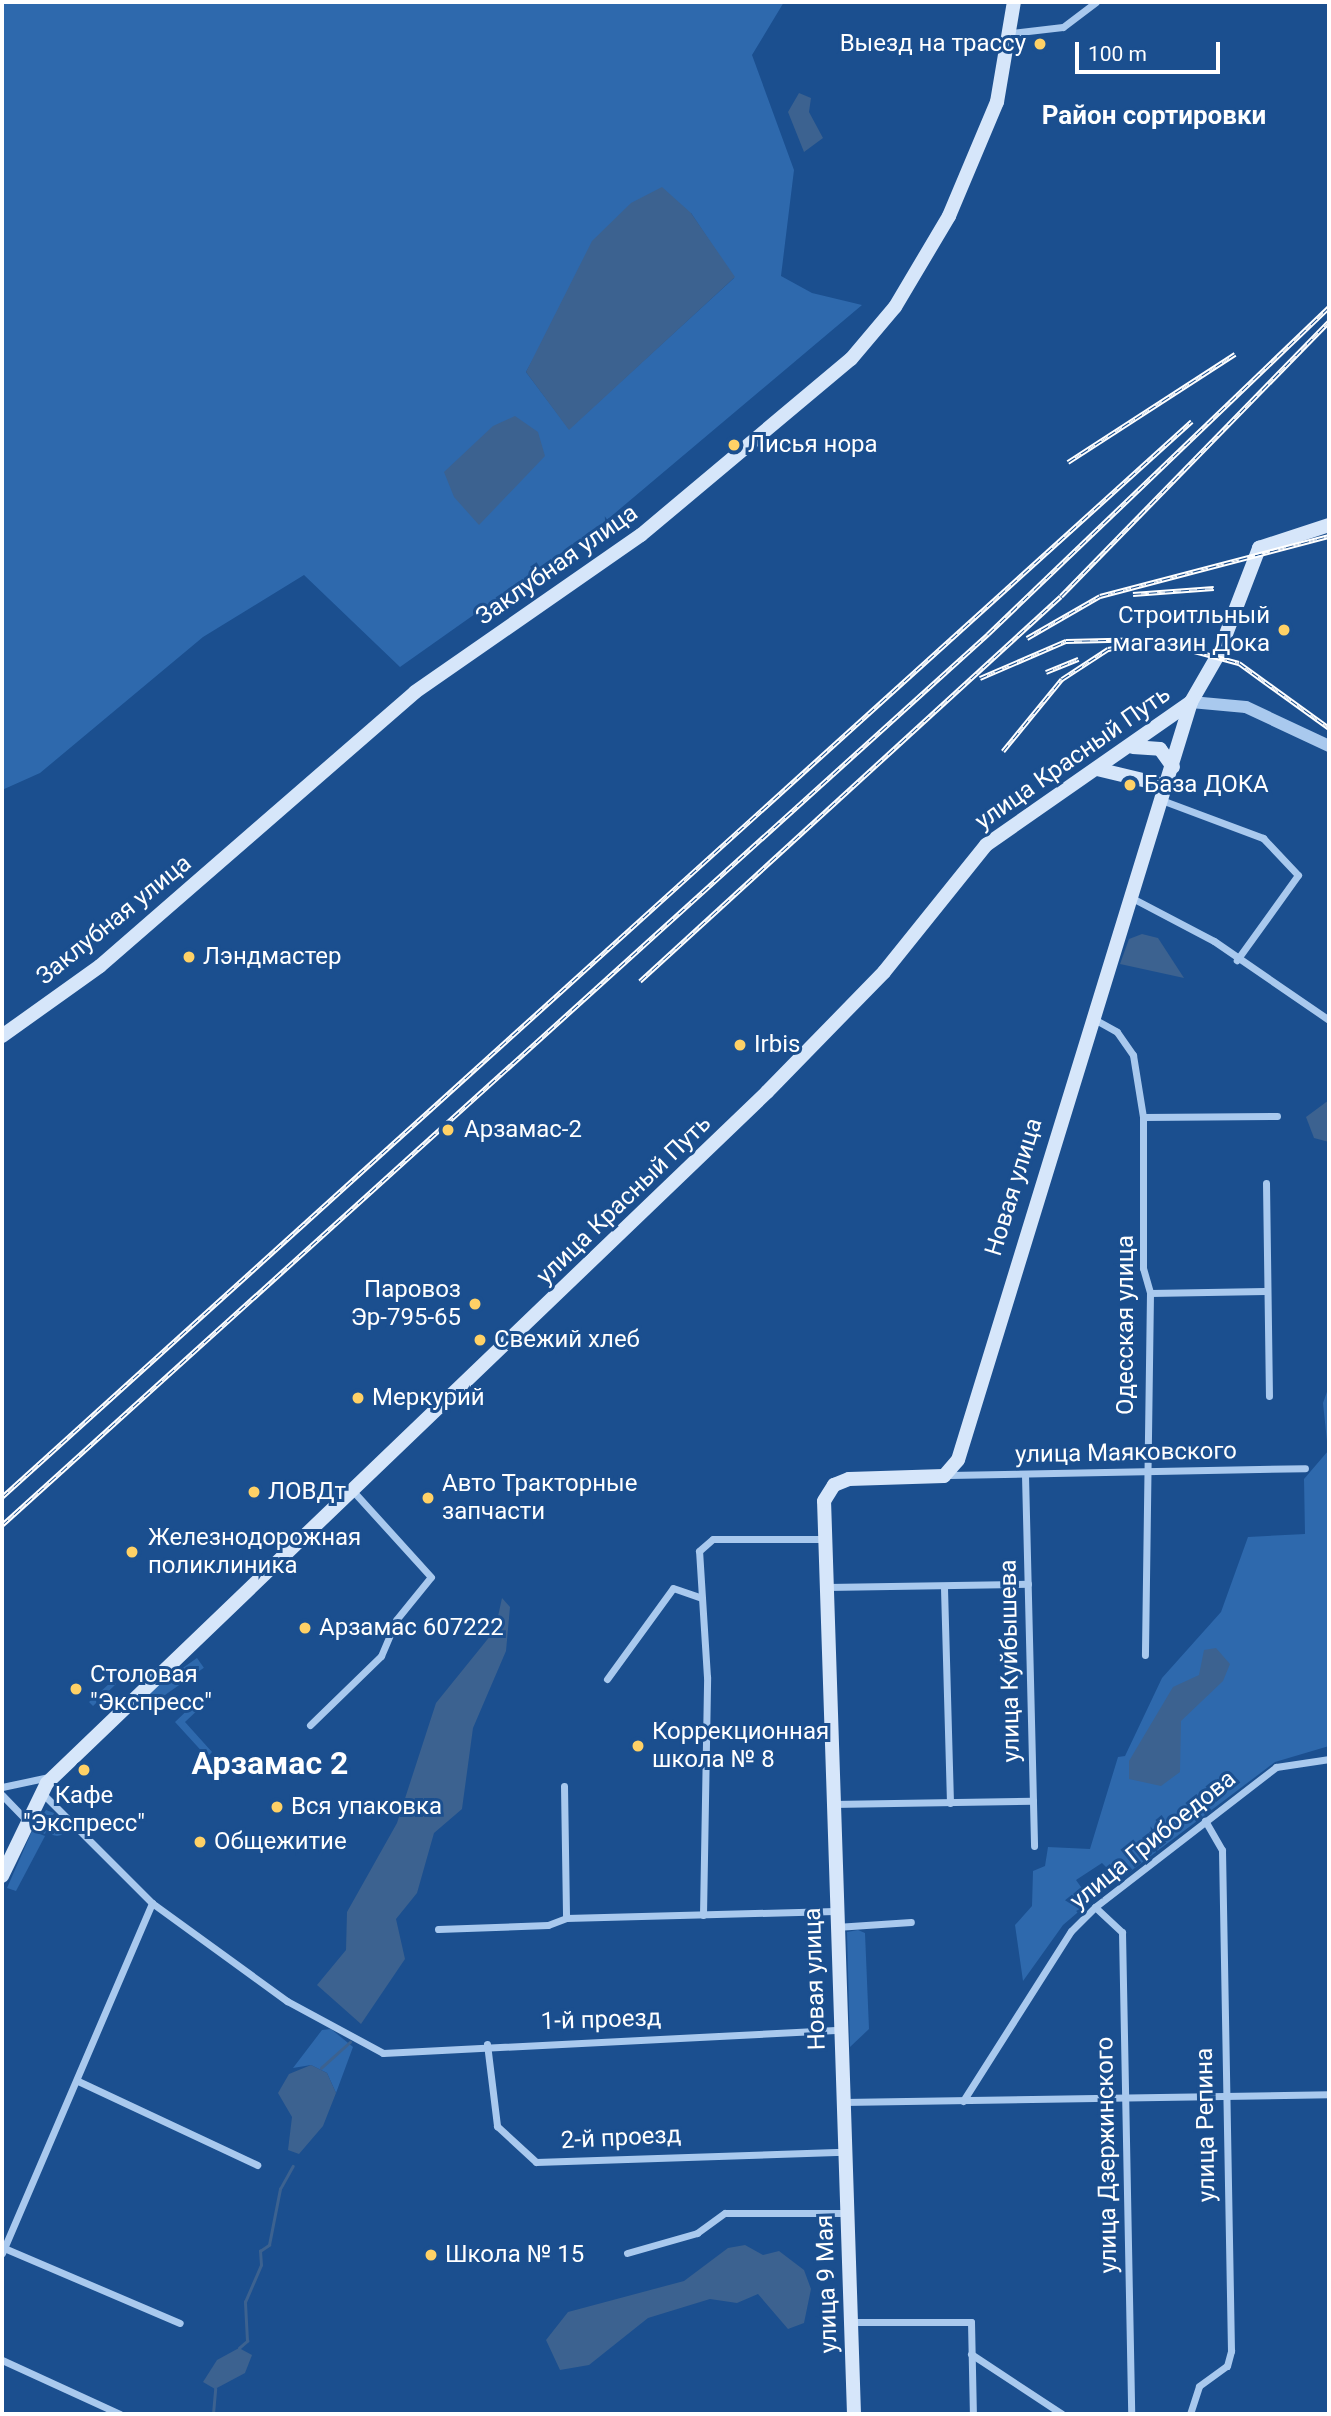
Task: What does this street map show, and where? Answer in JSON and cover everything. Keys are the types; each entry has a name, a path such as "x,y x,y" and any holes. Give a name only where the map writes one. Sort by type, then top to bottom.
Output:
{"main road":[{"name":"Заклубная улица","path":"2,1036 100,966 415,692 640,536 851,359 930,254 997,102 1012,33 1014,2"},
{"name":"улица Красный Путь","path":"2,1876 26,1820 41,1792 53,1777 837,1022 986,845 1133,747 1191,702 1218,655 1258,551 1273,539 1329,525"},
{"name":"Новая улица","path":"844,2152 822,1587 821,1539 824,1501 834,1485 868,1476 949,1475 1090,1016 1134,899 1191,702"},
{"path":"1133,747 1160,750 1172,767"},
{"path":"1097,769 1168,786"},
{"name":"улица 9 Мая","path":"844,2152 854,2414"}],"street":[{"path":"1012,33 1063,27 1096,2"},
{"path":"1191,702 1246,707 1329,746"},
{"path":"1164,801 1263,838 1298,875 1237,960"},
{"path":"1134,899 1164,911 1329,1020"},
{"name":"Одесская улица","path":"1090,1016 1117,1032 1133,1055 1143,1117 1143,1268 1150,1293 1144,1473 1145,1655"},
{"path":"1143,1117 1277,1116"},
{"path":"1266,1183 1265,1291 1269,1396"},
{"path":"1150,1293 1265,1291"},
{"name":"улица Маяковского","path":"949,1475 1305,1468"},
{"name":"улица Куйбышева","path":"1025,1475 1034,1846"},
{"path":"310,1726 381,1656 396,1620 431,1577 353,1491"},
{"path":"703,1914 707,1677 699,1597 699,1551 713,1539 821,1539"},
{"path":"822,1587 944,1588 1028,1584"},
{"path":"607,1679 673,1588 699,1597"},
{"path":"944,1588 950,1803"},
{"name":"улица Грибоедова","path":"963,2101 1071,1931 1095,1907 1276,1768 1329,1759"},
{"path":"2,1787 53,1777"},
{"path":"564,1786 566,1918"},
{"name":"1-й проезд","path":"41,1792 152,1903 287,2001 367,2046 396,2054 487,2043 840,2030"},
{"path":"2,1795 26,1820"},
{"path":"831,1804 1033,1801"},
{"name":"улица Репина","path":"1190,2414 1199,2386 1227,2366 1231,2351 1224,2093 1222,1850 1205,1821"},
{"path":"152,1903 3,2251 180,2323"},
{"name":"улица Дзержинского","path":"1095,1907 1122,1932 1131,2414"},
{"path":"439,1929 548,1925 566,1918 835,1911"},
{"path":"836,1927 911,1922"},
{"name":"2-й проезд","path":"487,2043 497,2126 536,2162 844,2152"},
{"path":"78,2081 257,2165"},
{"path":"843,2102 1224,2093 1329,2094"},
{"path":"626,2253 697,2233 725,2213 739,2218 846,2213"},
{"path":"852,2322 971,2322 973,2414"},
{"path":"971,2354 1062,2414"},
{"path":"2,2360 120,2414"}],"shaded area":[{"path":"2,2 784,2 752,55 794,170 781,276 812,293 862,305 602,524 400,667 304,575 203,637 40,773 2,790","holes":["691,213 734,278 569,429 526,372 558,315"]},
{"path":"799,93 811,98 809,112 823,138 804,152 788,112"},
{"path":"662,187 691,213 735,277 569,430 526,372 592,241 631,203"},
{"path":"515,416 538,432 545,456 479,525 454,497 444,472 493,426"},
{"path":"1142,934 1158,938 1184,978 1120,964 1129,939"},
{"path":"1329,1100 1329,1142 1314,1138 1306,1117"},
{"path":"1329,1386 1329,1746 1275,1762 1119,1880 1102,1863 1076,1880 1091,1901 1063,1925 1023,1981 1015,1925 1032,1906 1033,1871 1045,1866 1048,1847 1090,1849 1118,1757 1125,1756 1162,1678 1221,1612 1248,1537 1305,1534 1304,1479 1328,1451 1323,1403"},
{"path":"502,1598 510,1607 506,1651 473,1728 462,1809 434,1833 417,1893 396,1919 405,1959 361,2024 317,1985 346,1950 347,1912 397,1823 436,1703 495,1630"},
{"path":"1216,1648 1230,1664 1223,1681 1181,1721 1180,1772 1161,1786 1129,1779 1129,1761 1173,1687 1199,1675 1204,1650"},
{"path":"197,1658 204,1668 154,1703 147,1693"},
{"path":"107,1672 116,1684 93,1706 89,1702 110,1683"},
{"path":"197,1701 202,1706 185,1722 212,1752 207,1757 175,1722"},
{"path":"46,1810 54,1813 45,1834 33,1829"},
{"path":"57,1818 63,1821 66,1827 63,1833 57,1836 51,1833 48,1827 51,1821"},
{"path":"32,1831 45,1836 16,1891 7,1888"},
{"path":"858,1930 865,1933 869,2029 850,2047 847,1932"},
{"path":"331,2029 353,2047 336,2093 327,2073 311,2065 293,2068 322,2030"},
{"path":"311,2065 327,2073 336,2093 323,2126 299,2154 288,2150 292,2117 278,2093 289,2074"},
{"path":"745,2245 763,2255 779,2251 804,2270 811,2289 804,2323 788,2329 758,2294 737,2303 710,2299 648,2318 589,2365 560,2370 546,2340 568,2312 684,2281 728,2248"},
{"path":"239,2348 252,2355 245,2373 215,2389 203,2382 217,2360"}],"waterway":[{"path":"321,2068 350,2042"},
{"path":"239,2348 247,2341 245,2302 261,2265 260,2251 269,2245 280,2189 293,2166"},
{"path":"213,2414 215,2389"}],"railway":[{"path":"2,1525 988,634 1329,307"},
{"path":"640,981 1061,596 1329,321"},
{"path":"1068,462 1235,354"},
{"path":"2,1497 1192,421"},
{"path":"1027,638 1100,596 1329,536"},
{"path":"1133,594 1214,588"},
{"path":"980,678 1066,641 1150,639 1239,663 1329,728"},
{"path":"1003,751 1062,679 1108,649 1135,644"},
{"path":"1046,672 1078,659"}],"place":[{"name":"Выезд на трассу","path":"1040,44"},
{"name":"Лисья нора","path":"734,445"},
{"name":"Строитльный магазин Дока","path":"1284,630"},
{"name":"База ДОКА","path":"1130,785"},
{"name":"Лэндмастер","path":"189,957"},
{"name":"Irbis","path":"740,1045"},
{"name":"Арзамас-2","path":"448,1130"},
{"name":"Паровоз Эр-795-65","path":"475,1304"},
{"name":"Свежий хлеб","path":"480,1340"},
{"name":"Меркурий","path":"358,1398"},
{"name":"ЛОВДт","path":"254,1492"},
{"name":"Авто Тракторные запчасти","path":"428,1498"},
{"name":"Железнодорожная поликлиника","path":"132,1552"},
{"name":"Арзамас 607222","path":"305,1628"},
{"name":"Столовая \"Экспресс\"","path":"76,1689"},
{"name":"Коррекционная школа № 8","path":"638,1746"},
{"name":"Кафе \"Экспресс\"","path":"84,1770"},
{"name":"Вся упаковка","path":"277,1807"},
{"name":"Общежитие","path":"200,1842"},
{"name":"Школа № 15","path":"431,2255"}],"district":[{"name":"Район сортировки","path":"1154,116"},
{"name":"Арзамас 2","path":"270,1763"}]}
